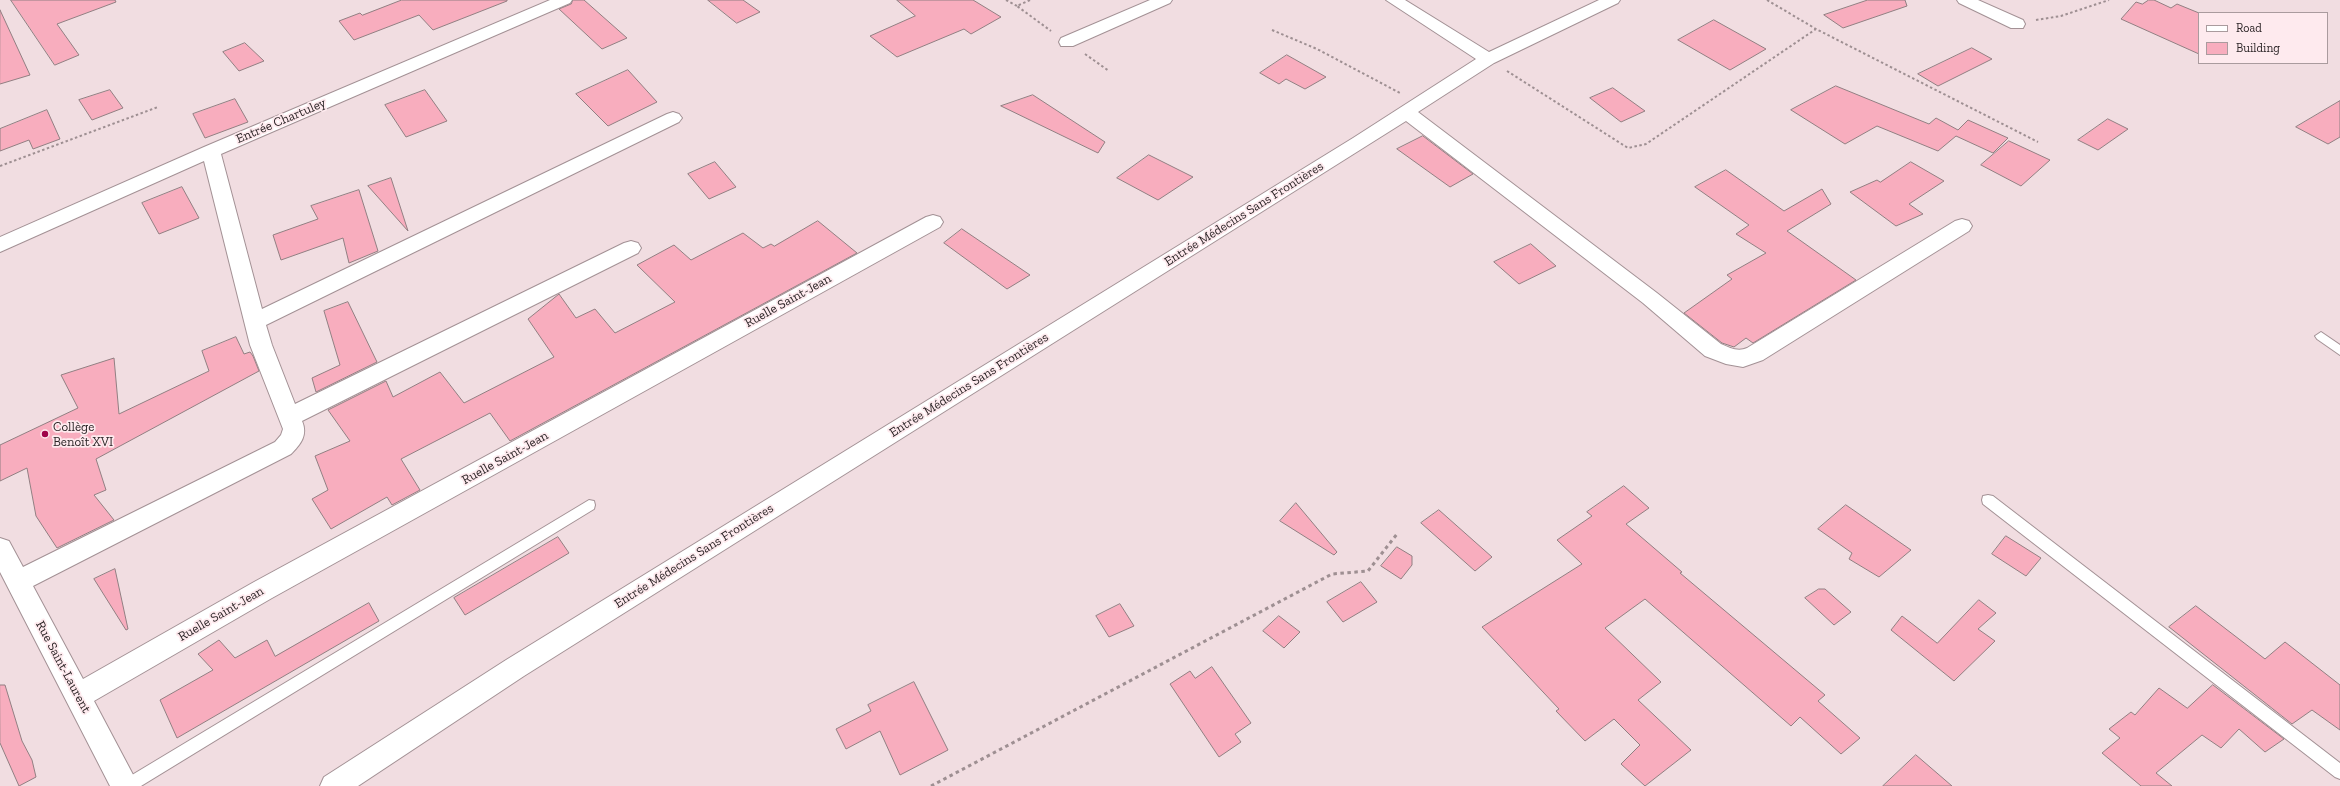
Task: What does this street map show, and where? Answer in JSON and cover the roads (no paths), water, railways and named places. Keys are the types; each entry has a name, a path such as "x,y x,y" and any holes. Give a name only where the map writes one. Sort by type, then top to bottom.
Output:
{"street":[{"name":"Entrée Chartuley","path":"0,245 211,151 564,0"},
{"path":"1067,42 1164,0"},
{"path":"1394,0 1488,59"},
{"name":"Entrée Médecins Sans Frontières","path":"334,786 515,668 1413,108 1488,59 1612,0"},
{"path":"1965,0 2017,24"},
{"path":"1413,108 1713,350 1726,356 1743,359 1755,354 1962,226"},
{"path":"256,321 672,118"},
{"path":"18,581 284,448 292,439 294,429 261,345 211,151"},
{"name":"Ruelle Saint-Jean","path":"78,696 263,590 933,222"},
{"path":"289,417 631,248"},
{"name":"Rue Saint-Laurent","path":"0,548 126,786"}],"lane":[{"path":"2321,336 2340,351"},
{"path":"1988,500 2340,772"},
{"path":"126,786 589,505"}],"place":[{"name":"Collège Benoît XVI","path":"45,434"}]}
